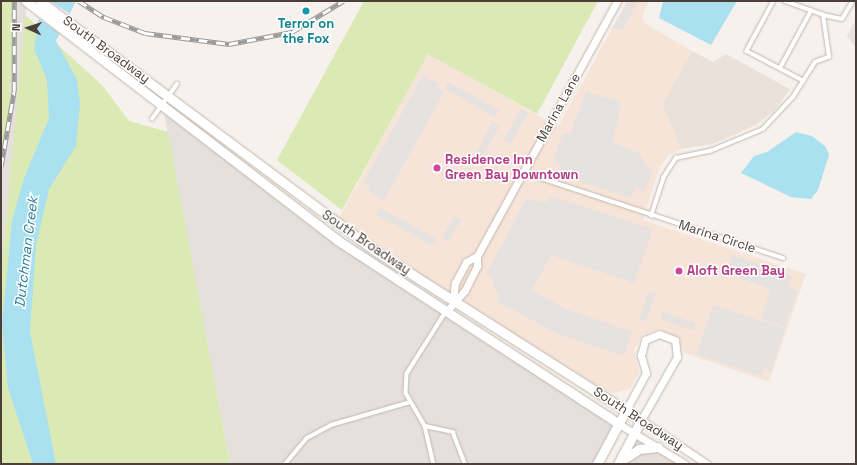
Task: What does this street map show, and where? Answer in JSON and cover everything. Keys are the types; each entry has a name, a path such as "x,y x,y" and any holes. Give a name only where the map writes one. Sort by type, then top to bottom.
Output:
{"street":[{"name":"South Broadway","path":"26,1 41,6 160,106 337,240 619,424 685,464"},
{"name":"Marina Lane","path":"453,300 465,290 477,266 477,256 617,1"},
{"name":"South Broadway","path":"64,25 168,96 302,198 453,300 626,410 707,464"},
{"name":"Marina Lane","path":"446,312 453,300 458,278 466,262 477,256"},
{"path":"597,464 646,372 642,355 645,340 659,334 675,340 677,357 633,432 618,463"},
{"path":"618,463 639,449 658,447"}],"lane":[{"path":"774,1 747,51 804,81"},
{"path":"784,1 823,15 842,19 853,1"},
{"path":"780,68 811,11"},
{"path":"651,216 663,178 676,158 710,152 763,129 793,97 815,62 829,57 823,15"},
{"path":"152,118 177,84"},
{"name":"Marina Circle","path":"523,172 651,216 783,258"},
{"path":"434,464 425,426 410,402 405,386 407,374 446,312"},
{"path":"285,464 307,438 331,425 410,402"},
{"path":"425,426 453,432 465,464"}],"shaded area":[{"path":"1,1 27,2 1,274"},
{"path":"627,1 649,1 643,13 643,22 692,51 662,104 681,149 668,156 659,169 643,220 806,274 769,382 685,353 677,337 659,329 642,335 634,350 639,372 630,389 614,393 604,390 425,278 339,218 428,53 558,127"},
{"path":"628,1 638,1 623,29 612,29"},
{"path":"856,19 856,48 847,36"},
{"path":"692,51 713,62 726,54 790,89 775,110 756,125 713,144 681,149 662,104"},
{"path":"423,75 439,84 437,88 444,92 384,200 368,191 370,187 363,183"},
{"path":"448,82 499,110 495,117 445,89"},
{"path":"586,92 621,102 613,143 641,154 646,166 653,168 645,190 635,188 631,198 558,174 561,165 553,161 563,133 570,134"},
{"path":"163,108 292,207 619,424 597,464 230,464"},
{"path":"521,109 528,113 511,143 504,139"},
{"path":"493,121 500,125 480,162 473,158"},
{"path":"550,196 653,229 634,283 551,255 532,290 566,309 632,332 624,356 558,334 497,301 499,295 493,287 494,278 486,275 526,199 548,202"},
{"path":"380,208 437,239 434,246 376,215"},
{"path":"454,216 461,220 448,241 442,238"},
{"path":"732,255 792,276 788,287 798,290 785,327 761,319 771,289 726,273"},
{"path":"649,291 656,293 646,321 639,319"},
{"path":"713,305 785,329 771,371 764,368 762,376 696,354"},
{"path":"663,312 695,323 693,331 660,319"},
{"path":"633,432 685,464 618,464"}],"green space":[{"path":"1,1 12,1 12,60 9,118 1,156"},
{"path":"364,1 598,1 537,114 428,54 342,210 277,160"},
{"path":"25,15 102,85 129,121 168,132 230,464 1,464 1,274"}],"water":[{"name":"Dutchman Creek","path":"52,1 76,1 56,41 77,80 80,105 76,146 49,189 36,246 30,332 56,464 33,464 8,388 2,324 12,221 23,181 49,118 47,80 34,49 38,21"},
{"path":"663,1 737,1 711,45 659,18"},
{"path":"796,132 812,136 826,147 829,155 818,190 811,199 791,197 741,173 754,156 767,152"}],"pier":[{"path":"50,1 69,13 59,33 38,18"}],"railway":[{"path":"1,166 14,91 14,1"},
{"path":"79,1 104,17 145,33 229,44 292,32 343,1"}],"place":[{"name":"Terror on the Fox","path":"306,11"},
{"name":"Residence Inn Green Bay Downtown","path":"437,168"},
{"name":"Aloft Green Bay","path":"679,271"}]}
